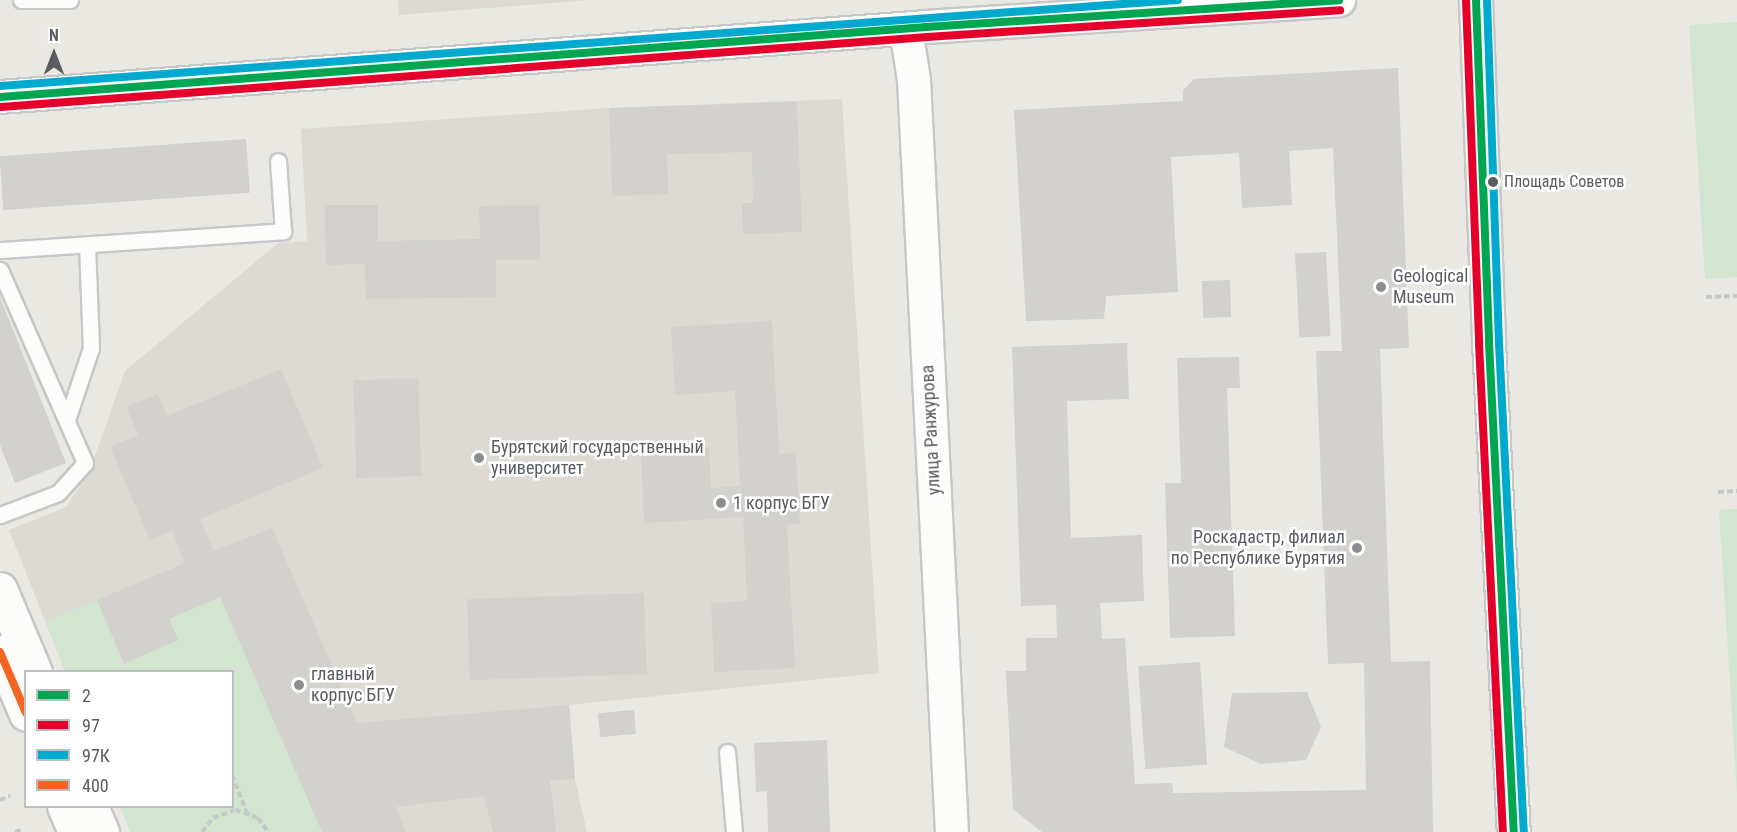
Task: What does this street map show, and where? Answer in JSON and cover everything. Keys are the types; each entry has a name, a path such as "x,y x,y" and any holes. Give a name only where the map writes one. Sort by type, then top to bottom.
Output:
{"main road":[{"path":"0,589 34,670"},
{"path":"0,652 24,709"},
{"path":"64,808 75,832"},
{"path":"91,808 102,832"}],"street":[{"path":"0,97 906,29 1339,0"},
{"path":"1476,0 1514,832"},
{"name":"улица Ранжурова","path":"906,29 914,80 952,832"}],"lane":[{"path":"21,0 70,0"},
{"path":"0,250 283,231 278,161"},
{"path":"68,420 91,348 87,244"},
{"path":"0,270 85,463 58,493 0,515"},
{"path":"727,752 734,832"}],"path":[{"path":"1706,297 1737,296"},
{"path":"1718,492 1737,491"},
{"path":"235,787 247,813"},
{"path":"0,800 10,796"},
{"path":"202,832 213,818 223,812 247,813 258,818 268,832"},
{"path":"15,832 23,829"}],"shaded area":[{"path":"398,0 591,0 399,15"},
{"name":"Бурятский государственный университет","path":"842,99 879,673 569,705 575,779 587,832 131,832 120,808 234,808 234,670 65,670 9,530 66,507 89,473 125,371 278,243 307,241 301,129 609,108"}],"green space":[{"path":"1737,22 1737,277 1705,279 1689,25"},
{"path":"1737,509 1737,794 1719,510"},
{"path":"220,597 322,832 131,832 120,808 234,808 234,670 65,670 46,621 97,600 124,664 178,640 169,619"}],"building":[{"path":"1398,68 1409,348 1380,349 1391,662 1430,661 1433,832 1042,832 1013,809 1006,671 1026,671 1026,638 1057,638 1056,605 1021,606 1012,347 1127,343 1129,399 1067,401 1071,538 1142,535 1144,601 1100,603 1102,639 1125,638 1135,784 1172,783 1173,793 1366,790 1364,663 1328,664 1316,351 1342,351 1333,148 1289,151 1292,205 1242,208 1239,153 1171,157 1178,292 1106,296 1104,319 1026,321 1014,110 1183,101 1183,90 1194,79"},
{"path":"797,102 802,232 743,234 742,203 753,203 752,152 667,154 668,194 612,196 609,108"},
{"path":"246,139 250,193 3,210 0,156"},
{"path":"325,205 378,205 378,241 480,239 479,206 539,205 540,260 496,260 496,297 366,299 365,264 326,265"},
{"path":"1326,252 1330,336 1299,338 1295,254"},
{"path":"1230,280 1231,317 1203,318 1202,281"},
{"path":"0,297 66,463 15,483 0,445"},
{"name":"1 корпус БГУ","path":"772,321 779,454 796,453 800,524 787,525 795,668 714,672 711,603 747,601 743,517 644,523 641,451 709,447 711,488 740,486 735,391 675,395 671,327"},
{"path":"1239,357 1240,388 1227,388 1235,636 1170,638 1165,483 1181,483 1177,358"},
{"name":"главный корпус БГУ","path":"281,369 323,468 200,519 214,551 272,528 357,723 569,705 575,779 550,781 556,832 493,832 484,796 396,807 406,832 322,832 220,597 169,619 178,640 124,664 97,600 185,563 172,531 150,540 110,447 138,435 126,407 158,394 167,416"},
{"path":"418,378 421,476 356,478 353,380"},
{"path":"644,593 647,674 470,680 467,599"},
{"path":"1200,662 1207,765 1145,769 1138,666"},
{"path":"1307,692 1321,727 1306,760 1261,764 1224,747 1232,693"},
{"path":"634,710 636,734 600,737 598,713"},
{"path":"827,740 830,832 768,832 767,791 756,792 754,743"}],"transit line":[{"name":"97К","path":"0,86 1178,0"},
{"name":"2","path":"0,97 926,27 1339,0"},
{"name":"97","path":"1466,0 1479,344 1503,832"},
{"name":"2","path":"1476,0 1489,343 1514,832"},
{"name":"97К","path":"1487,0 1499,343 1524,831"},
{"name":"97","path":"1,107 927,37 1340,10"},
{"name":"400","path":"0,652 24,708"}],"place":[{"name":"Площадь Советов","path":"1493,182"},
{"name":"Geological Museum","path":"1381,287"},
{"name":"Бурятский государственный университет","path":"479,458"},
{"name":"1 корпус БГУ","path":"721,503"},
{"name":"Роскадастр, филиал по Республике Бурятия","path":"1357,548"},
{"name":"главный корпус БГУ","path":"299,685"}]}
